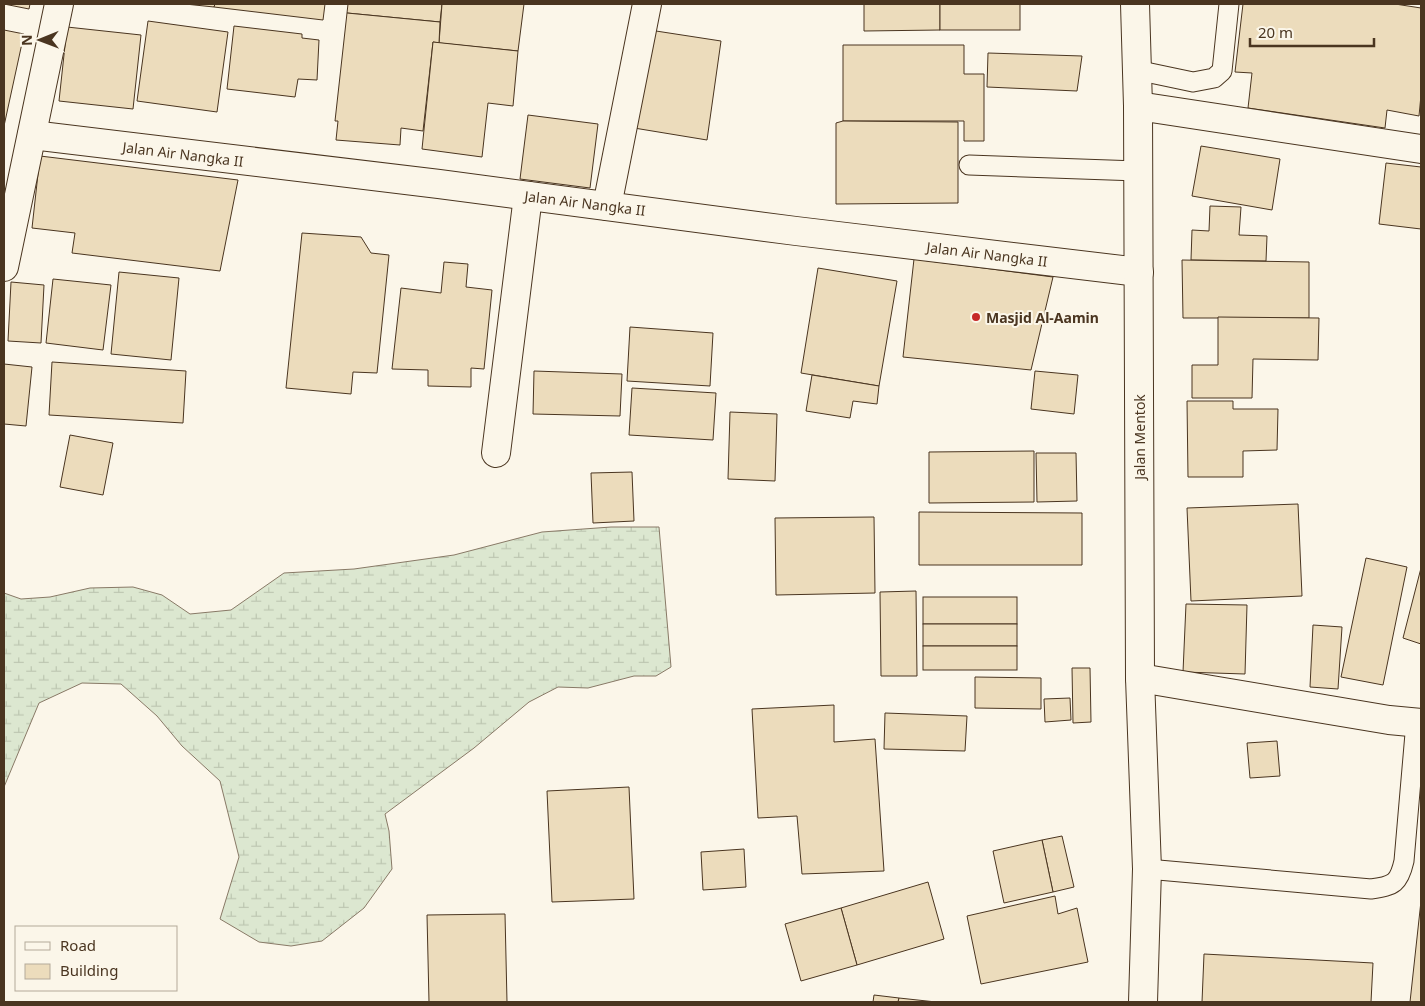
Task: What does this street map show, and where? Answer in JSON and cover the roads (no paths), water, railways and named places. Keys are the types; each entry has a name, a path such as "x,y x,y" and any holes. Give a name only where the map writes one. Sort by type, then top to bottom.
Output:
{"main road":[{"path":"4,266 59,4"},
{"path":"606,206 647,4"},
{"name":"Jalan Mentok","path":"1135,4 1138,106 1140,678 1146,869 1143,1002"},
{"path":"1138,106 1421,149"},
{"name":"Jalan Air Nangka II","path":"32,135 1139,272"},
{"path":"496,453 528,196"},
{"path":"1140,678 1389,720 1418,722"}],"lane":[{"path":"1136,70 1193,82 1214,78 1222,71 1229,4"},
{"path":"969,165 1138,171"},
{"path":"1146,869 1371,889 1390,886 1401,875 1404,861 1418,722"}],"place":[{"name":"Masjid Al-Aamin","path":"976,317"}]}
